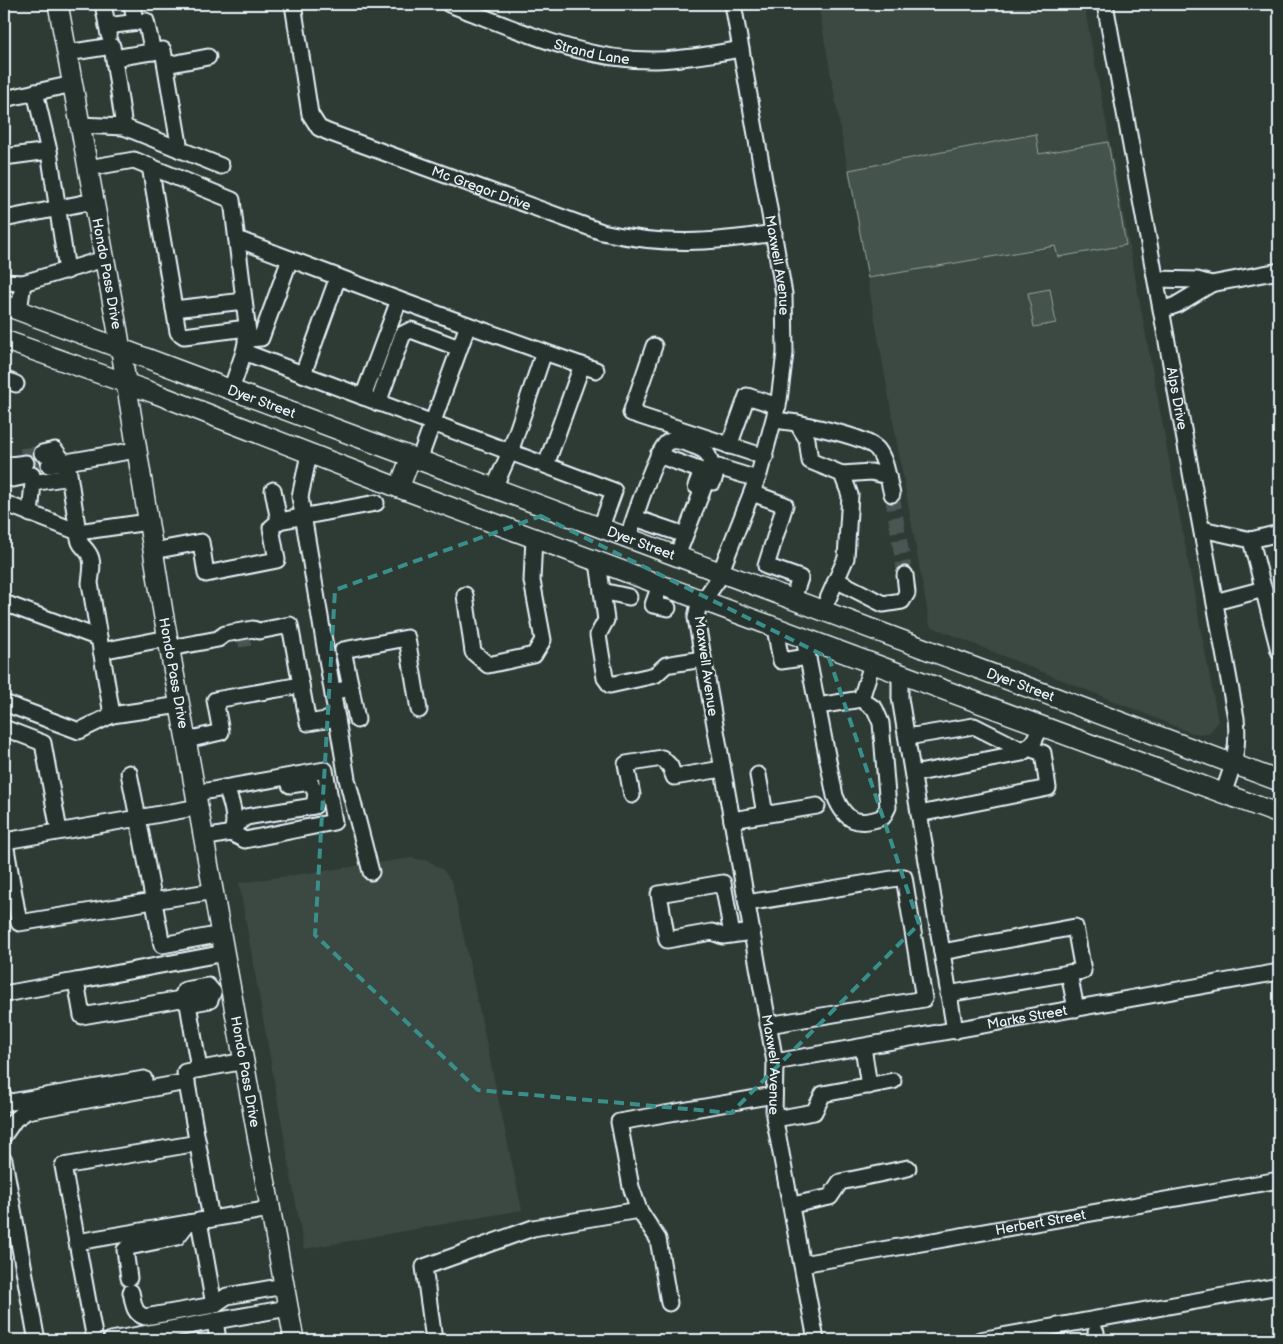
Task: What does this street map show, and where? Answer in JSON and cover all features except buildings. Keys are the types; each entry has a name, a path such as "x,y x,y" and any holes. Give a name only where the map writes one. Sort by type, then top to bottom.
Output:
{"main road":[{"name":"Hondo Pass Drive","path":"58,4 120,349 186,740 294,1340"},
{"name":"Dyer Street","path":"12,308 1061,698 1279,781"},
{"path":"4,340 125,385 154,393 399,488 1279,814"},
{"path":"399,488 415,458"},
{"path":"1044,728 1061,698"}],"street":[{"path":"103,4 113,52 124,127"},
{"path":"132,4 134,22"},
{"name":"Mc Gregor Drive","path":"292,4 310,114 316,125 328,132 602,232 630,238 688,243 714,242 774,233"},
{"name":"Strand Lane","path":"449,4 565,48 590,54 626,59 657,60 686,58 741,49"},
{"name":"Maxwell Avenue","path":"733,4 784,294 785,353 776,413 764,457 721,572 714,586 702,600 696,618 775,1062 775,1119 816,1340"},
{"name":"Alps Drive","path":"1105,4 1236,718 1235,764 1222,793"},
{"path":"107,26 146,21 153,52"},
{"path":"67,53 153,52 163,50 180,150"},
{"path":"166,65 208,57"},
{"path":"4,98 73,84"},
{"path":"35,92 49,151 59,208 66,271"},
{"path":"80,125 124,127 220,166"},
{"path":"4,157 49,151"},
{"path":"88,168 134,160 232,200 244,301 246,340 231,390"},
{"path":"150,166 178,332 184,336 246,340 261,338 290,259"},
{"path":"4,219 94,201"},
{"path":"236,239 399,300 589,367 546,465"},
{"path":"4,282 23,284 104,260"},
{"path":"1162,310 1176,305 1211,284 1279,271"},
{"path":"303,374 338,277"},
{"path":"1156,279 1197,280 1211,284"},
{"path":"12,308 23,284"},
{"path":"363,397 399,300"},
{"path":"174,309 244,301"},
{"path":"415,458 432,423 468,325"},
{"path":"378,402 403,334 411,330 460,348"},
{"path":"246,340 303,374 614,491 601,527"},
{"path":"654,346 630,413 764,457"},
{"path":"494,488 510,452 544,352"},
{"path":"730,446 746,396 798,423 858,439 877,448 885,464 892,494"},
{"path":"798,423 807,439 810,461 842,474 871,472 888,476"},
{"path":"628,537 658,455 666,443 674,440 705,450 710,458 711,468 682,534"},
{"path":"112,714 90,583 92,562 89,553 79,544 69,477 53,462 136,450"},
{"path":"309,454 300,497 345,767 371,872"},
{"path":"658,455 702,471 676,556"},
{"path":"4,471 27,466"},
{"path":"635,518 693,537 718,466 785,505 759,586"},
{"path":"823,610 846,558 850,495 842,474"},
{"path":"30,514 33,483 69,477"},
{"path":"273,490 279,521"},
{"path":"4,503 78,532 148,522"},
{"path":"153,551 200,542 206,574 277,560 271,528 279,521 376,503"},
{"path":"1202,529 1251,540 1279,534"},
{"path":"465,595 473,652 488,665 534,655 543,640 532,581 534,537"},
{"path":"1251,540 1279,651"},
{"path":"598,562 606,620 598,635 605,678 610,685 655,675 671,664 703,659"},
{"path":"766,566 800,578 793,599"},
{"path":"836,580 883,604 902,601 907,593 905,575"},
{"path":"654,606 660,584"},
{"path":"1215,602 1264,589"},
{"path":"602,591 629,597"},
{"path":"4,603 100,644 169,643 218,639 228,642 290,625 308,723 337,718"},
{"path":"776,628 781,661 808,657"},
{"path":"218,639 225,634 253,629 249,636"},
{"path":"357,720 342,650 407,638 419,710"},
{"path":"804,638 835,796 842,812 852,820 869,822 883,817 888,807 887,780 881,724 874,709 861,699 818,706"},
{"path":"861,699 872,664"},
{"path":"900,674 900,698 955,1031"},
{"path":"186,740 222,732 215,700 301,685"},
{"path":"332,692 351,688"},
{"path":"4,703 79,731 112,714 180,705"},
{"path":"907,737 974,726 1026,749 1043,753 1048,788 919,814"},
{"path":"4,728 43,743 59,832"},
{"path":"913,774 1012,755 1026,749 1044,728"},
{"path":"632,795 626,764 662,758 670,766 674,778 722,769"},
{"path":"214,892 19,923 4,839 59,832 138,818 227,791 345,767"},
{"path":"227,791 233,829 245,840 334,822 325,770"},
{"path":"129,774 162,945 222,934"},
{"path":"758,775 765,814"},
{"path":"204,838 233,829 246,817 314,806 316,793 310,782 227,791"},
{"path":"732,820 816,806"},
{"path":"725,895 746,897 904,877 924,999 768,1025"},
{"path":"732,935 723,883 659,894 667,940 712,932 723,936 732,935 752,932"},
{"path":"942,952 1075,927 1083,971 948,994"},
{"path":"4,994 225,953"},
{"name":"Marks Street","path":"775,1062 1279,972"},
{"path":"1069,973 1076,1009"},
{"path":"76,982 82,1016 184,1002"},
{"path":"214,1305 200,1221 198,1143 184,1002 185,990 208,986 213,992 232,988"},
{"path":"863,1047 869,1086"},
{"path":"4,1135 15,1119 27,1111 245,1061"},
{"path":"4,1097 5,1104 191,1074"},
{"path":"775,1119 814,1112 823,1094 893,1081"},
{"path":"669,1303 658,1239 639,1210 631,1187 619,1122 774,1095"},
{"path":"95,1340 64,1166 198,1143"},
{"path":"4,1160 36,1336 39,1340"},
{"path":"792,1205 830,1197 840,1182 908,1168"},
{"name":"Herbert Street","path":"802,1264 1279,1180"},
{"path":"77,1242 270,1209"},
{"path":"434,1340 424,1267 533,1228 639,1210"},
{"path":"200,1221 177,1237 129,1247 125,1250 130,1285 135,1310 138,1315 146,1317 214,1305 227,1296 284,1286"},
{"path":"980,1340 1279,1286"},
{"path":"120,1339 288,1308"},
{"path":"215,1321 218,1340"}],"highlighted area":[{"path":"541,516 829,658 919,924 731,1113 478,1090 315,935 335,590"}],"shaded area":[{"path":"818,4 1084,4 1218,721 1209,734 1192,733 930,626"},
{"path":"1036,134 1039,154 1108,142 1126,245 1058,257 1055,246 868,278 849,170"},
{"path":"1050,289 1056,323 1034,327 1028,293"},
{"path":"411,858 429,861 443,870 452,882 522,1210 304,1249 239,883"}],"tunnel":[{"path":"21,456 42,453"},
{"path":"29,468 49,465"},
{"path":"892,494 905,575"},
{"path":"238,640 250,638"}]}
